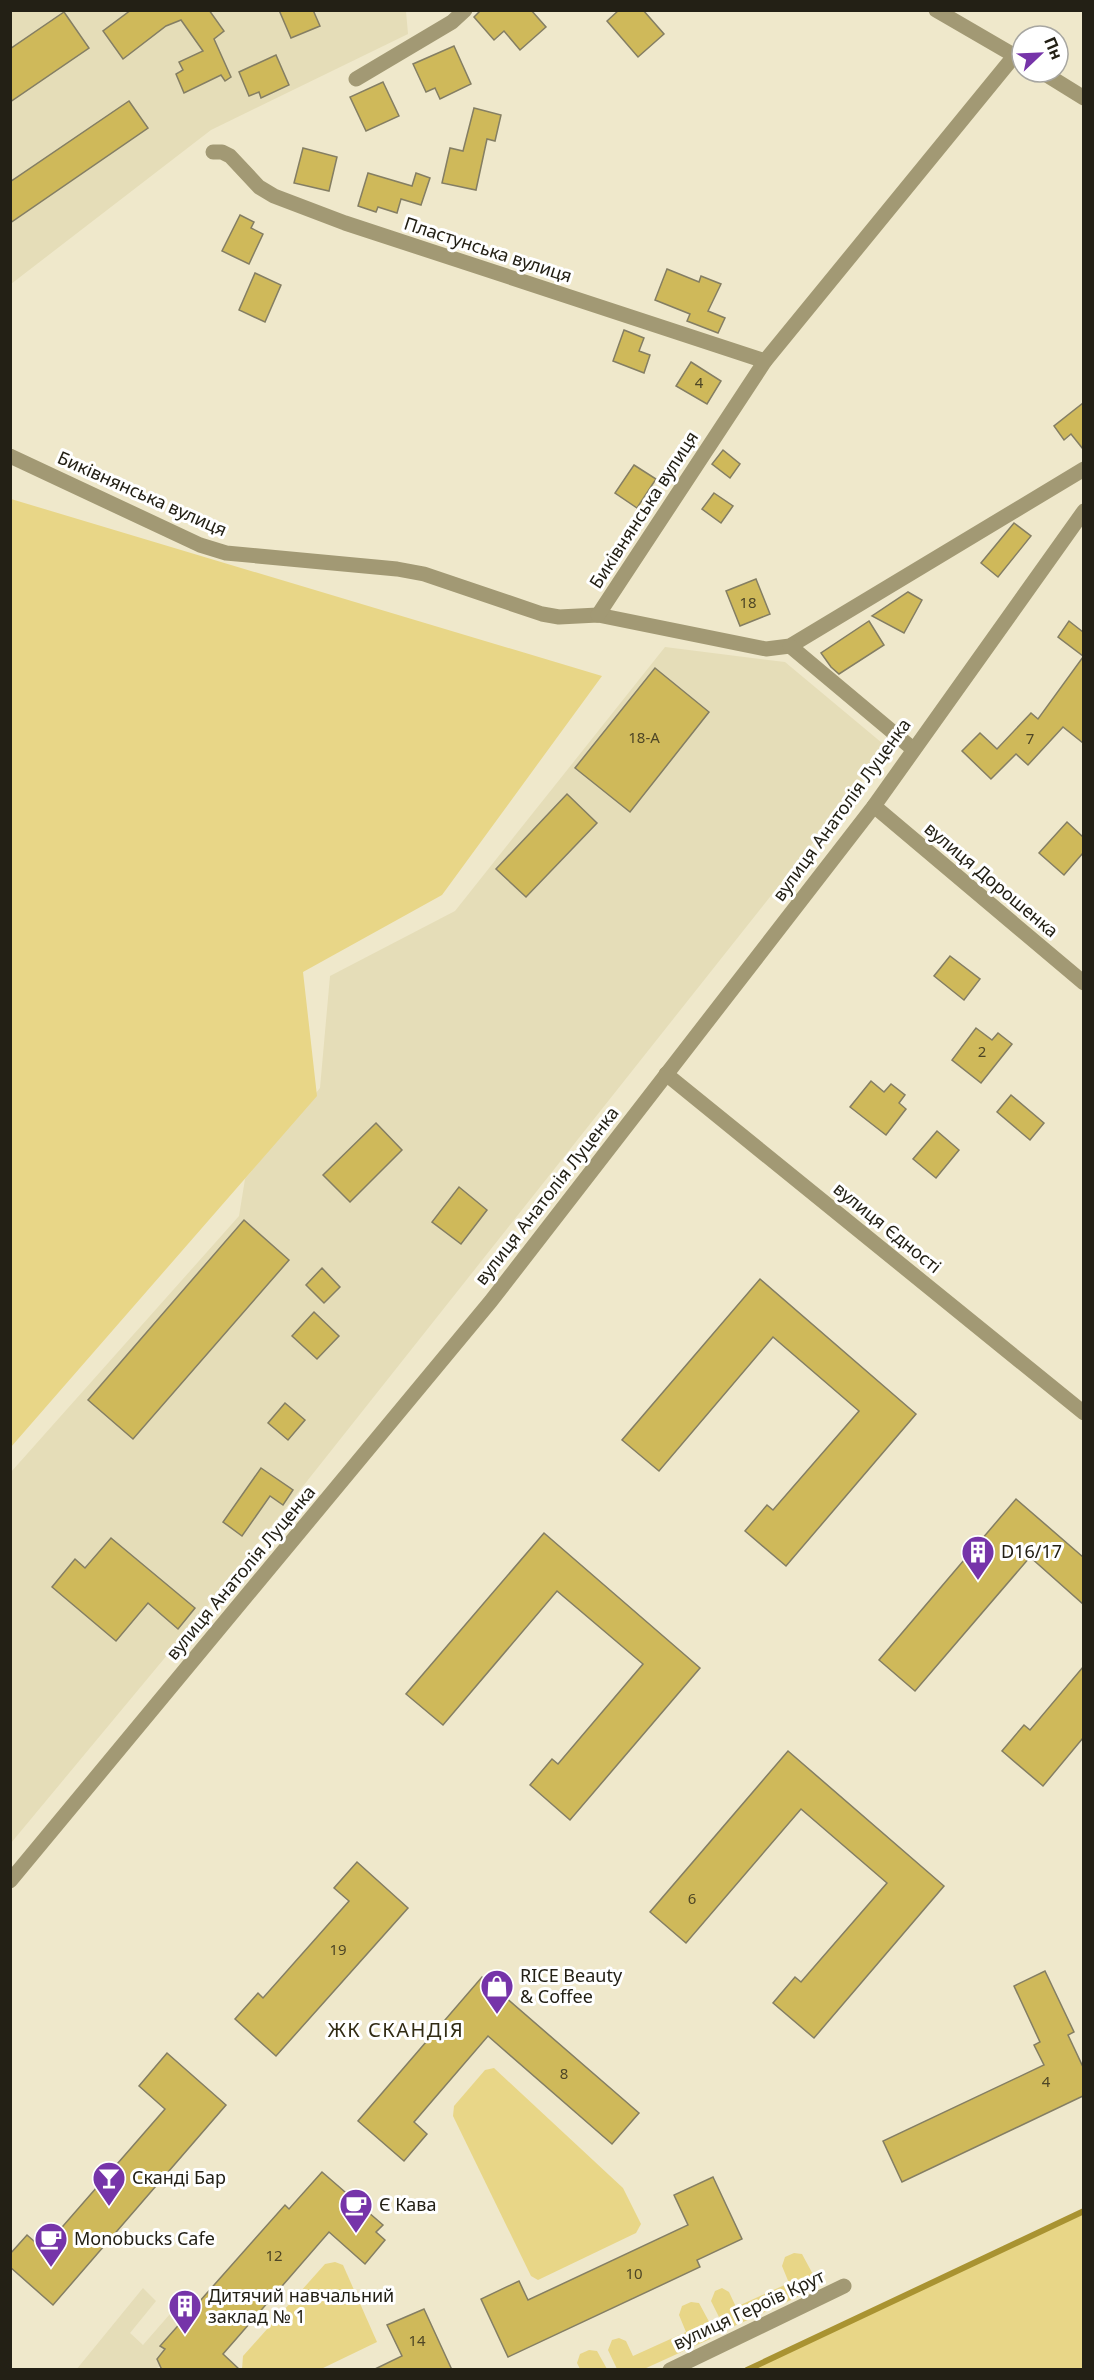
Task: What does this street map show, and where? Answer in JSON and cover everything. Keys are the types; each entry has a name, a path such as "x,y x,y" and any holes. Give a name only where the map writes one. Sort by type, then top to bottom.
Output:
{"street":[{"path":"356,79 452,22 465,10"},
{"path":"936,10 1010,53"},
{"name":"Биківнянська вулиця","path":"10,456 200,545 226,553 397,569 424,574 542,614 598,615 765,361 1010,69"},
{"path":"1061,84 1083,98"},
{"name":"Пластунська вулиця","path":"213,152 222,152 230,156 259,187 294,204 356,227 765,361"},
{"path":"598,615 766,649 790,646 1083,469"},
{"name":"вулиця Анатолія Луценка","path":"10,1881 491,1301 874,806 1083,511"},
{"path":"790,646 913,749"},
{"name":"вулиця Дорошенка","path":"874,806 1083,983"},
{"name":"вулиця Єдності","path":"666,1074 1083,1413"},
{"name":"вулиця Героїв Крут","path":"670,2370 844,2286"}],"shaded area":[{"path":"11,11 406,11 408,34 211,130 11,284"},
{"path":"11,499 602,676 442,895 303,972 317,1096 11,1447"},
{"path":"665,647 785,662 888,748 212,1601 11,1843 11,1472 239,1216 245,1179 320,1088 330,976 455,911"},
{"path":"494,2068 623,2188 641,2224 636,2233 538,2280 531,2276 453,2116 454,2106 485,2070"},
{"path":"1083,2211 1083,2369 747,2369 1070,2217"},
{"path":"794,2253 802,2254 816,2280 813,2290 730,2328 723,2325 711,2301 715,2291 722,2288 729,2292 736,2307 789,2283 782,2266 785,2257"},
{"path":"335,2262 343,2265 377,2342 321,2369 242,2369 243,2356 325,2264"},
{"path":"143,2288 156,2301 130,2333 143,2345 170,2314 179,2324 160,2345 165,2349 157,2359 160,2366 155,2369 76,2370"},
{"path":"691,2302 699,2303 713,2329 710,2339 644,2369 617,2369 608,2350 612,2340 619,2338 626,2341 633,2356 686,2332 679,2315 682,2306"},
{"path":"589,2350 597,2351 607,2369 580,2369 577,2363 580,2354"}],"building":[{"path":"131,10 209,10 224,31 214,39 231,77 225,81 221,75 184,93 176,74 183,70 179,62 203,51 181,20 166,26 123,59 103,31"},
{"path":"279,10 313,10 320,26 291,38"},
{"path":"481,10 531,10 546,27 520,50 504,31 494,40 474,17"},
{"path":"619,10 643,10 664,34 638,57 607,21"},
{"path":"64,12 89,48 10,102 10,49"},
{"path":"454,46 471,84 440,99 435,88 426,92 413,64"},
{"path":"276,55 289,85 261,98 259,92 249,96 239,72"},
{"path":"383,82 399,116 366,131 350,97"},
{"path":"129,101 148,128 10,223 10,182"},
{"path":"474,108 501,115 495,141 487,139 476,190 442,183 450,148 463,151"},
{"path":"303,148 337,157 329,191 294,183"},
{"path":"368,173 412,186 416,173 430,178 421,205 401,199 397,213 378,207 376,212 358,206"},
{"path":"240,215 254,222 251,228 263,234 249,264 222,251"},
{"path":"667,269 699,282 701,276 721,284 708,311 725,318 718,333 687,321 690,314 655,300"},
{"path":"255,273 281,285 265,322 239,310"},
{"path":"624,330 644,338 639,351 650,355 644,373 613,361"},
{"path":"691,362 721,381 707,404 676,386"},
{"path":"1083,403 1083,449 1071,434 1064,440 1054,426"},
{"path":"723,450 740,464 730,478 712,464"},
{"path":"634,465 656,479 637,508 615,493"},
{"path":"714,493 733,506 721,523 702,509"},
{"path":"1014,523 1031,536 998,577 981,563"},
{"path":"756,579 770,614 740,626 726,591"},
{"path":"908,592 922,600 904,633 872,616"},
{"path":"869,621 884,645 839,674 821,653"},
{"path":"1069,621 1083,632 1083,656 1058,637"},
{"path":"1083,657 1083,743 1063,727 1028,765 1016,754 991,779 962,751 980,733 997,749 1031,713 1038,719"},
{"path":"655,668 709,712 630,812 575,768"},
{"path":"567,794 597,823 526,897 496,869"},
{"path":"1067,822 1083,837 1083,853 1064,875 1039,853"},
{"path":"950,956 980,979 964,1000 934,976"},
{"path":"976,1028 992,1040 998,1033 1012,1044 981,1083 952,1060"},
{"path":"871,1081 884,1092 891,1084 905,1095 899,1103 906,1109 886,1135 850,1107"},
{"path":"1011,1095 1044,1123 1030,1140 997,1112"},
{"path":"376,1123 402,1150 350,1202 323,1175"},
{"path":"937,1131 959,1150 936,1178 913,1159"},
{"path":"459,1187 487,1210 461,1244 432,1222"},
{"path":"244,1220 289,1260 133,1439 88,1400"},
{"path":"322,1268 340,1287 324,1303 306,1285"},
{"path":"760,1279 916,1414 786,1566 745,1531 767,1505 773,1510 859,1411 773,1337 659,1471 622,1440"},
{"path":"314,1312 339,1336 317,1359 292,1336"},
{"path":"285,1403 305,1420 288,1440 268,1423"},
{"path":"261,1468 293,1490 283,1505 270,1496 242,1536 223,1522"},
{"name":"D16/17","path":"1016,1499 1083,1557 1083,1604 1030,1557 915,1691 879,1660"},
{"path":"544,1533 700,1668 570,1820 530,1785 552,1759 558,1764 643,1664 557,1591 443,1725 406,1694"},
{"path":"111,1538 195,1608 178,1629 148,1603 116,1641 52,1587 75,1559 85,1568"},
{"path":"1083,1667 1083,1738 1043,1786 1002,1751 1024,1725 1030,1730"},
{"path":"788,1751 944,1886 814,2038 773,2003 795,1977 801,1982 887,1883 801,1809 686,1943 650,1912"},
{"path":"357,1862 408,1908 276,2056 235,2019 258,1993 263,1998 349,1901 334,1888"},
{"path":"1045,1971 1074,2032 1068,2035 1083,2067 1083,2096 902,2182 883,2141 1044,2065 1034,2045 1040,2042 1014,1986"},
{"path":"482,1977 639,2113 612,2144 488,2036 414,2122 427,2134 404,2161 358,2121"},
{"path":"167,2053 226,2105 53,2305 10,2267 10,2254 27,2235 43,2249 165,2109 139,2086"},
{"path":"322,2172 383,2225 376,2232 385,2240 365,2264 329,2232 223,2354 240,2370 162,2370 157,2359 165,2349 160,2346 285,2205 289,2209"},
{"path":"713,2177 742,2239 697,2260 700,2267 508,2357 481,2299 519,2281 528,2300 688,2225 674,2195"},
{"path":"424,2309 452,2370 373,2370 402,2356 387,2325"}],"waterway":[{"path":"747,2370 1084,2211"}],"place":[{"name":"D16/17","path":"978,1581"},
{"name":"RICE Beauty & Coffee","path":"497,2015"},
{"name":"Сканді Бар","path":"109,2207"},
{"name":"Є Кава","path":"356,2234"},
{"name":"Monobucks Cafe","path":"51,2268"},
{"name":"Дитячий навчальний заклад № 1","path":"185,2335"}],"district":[{"name":"ЖК СКАНДІЯ","path":"396,2030"}]}
